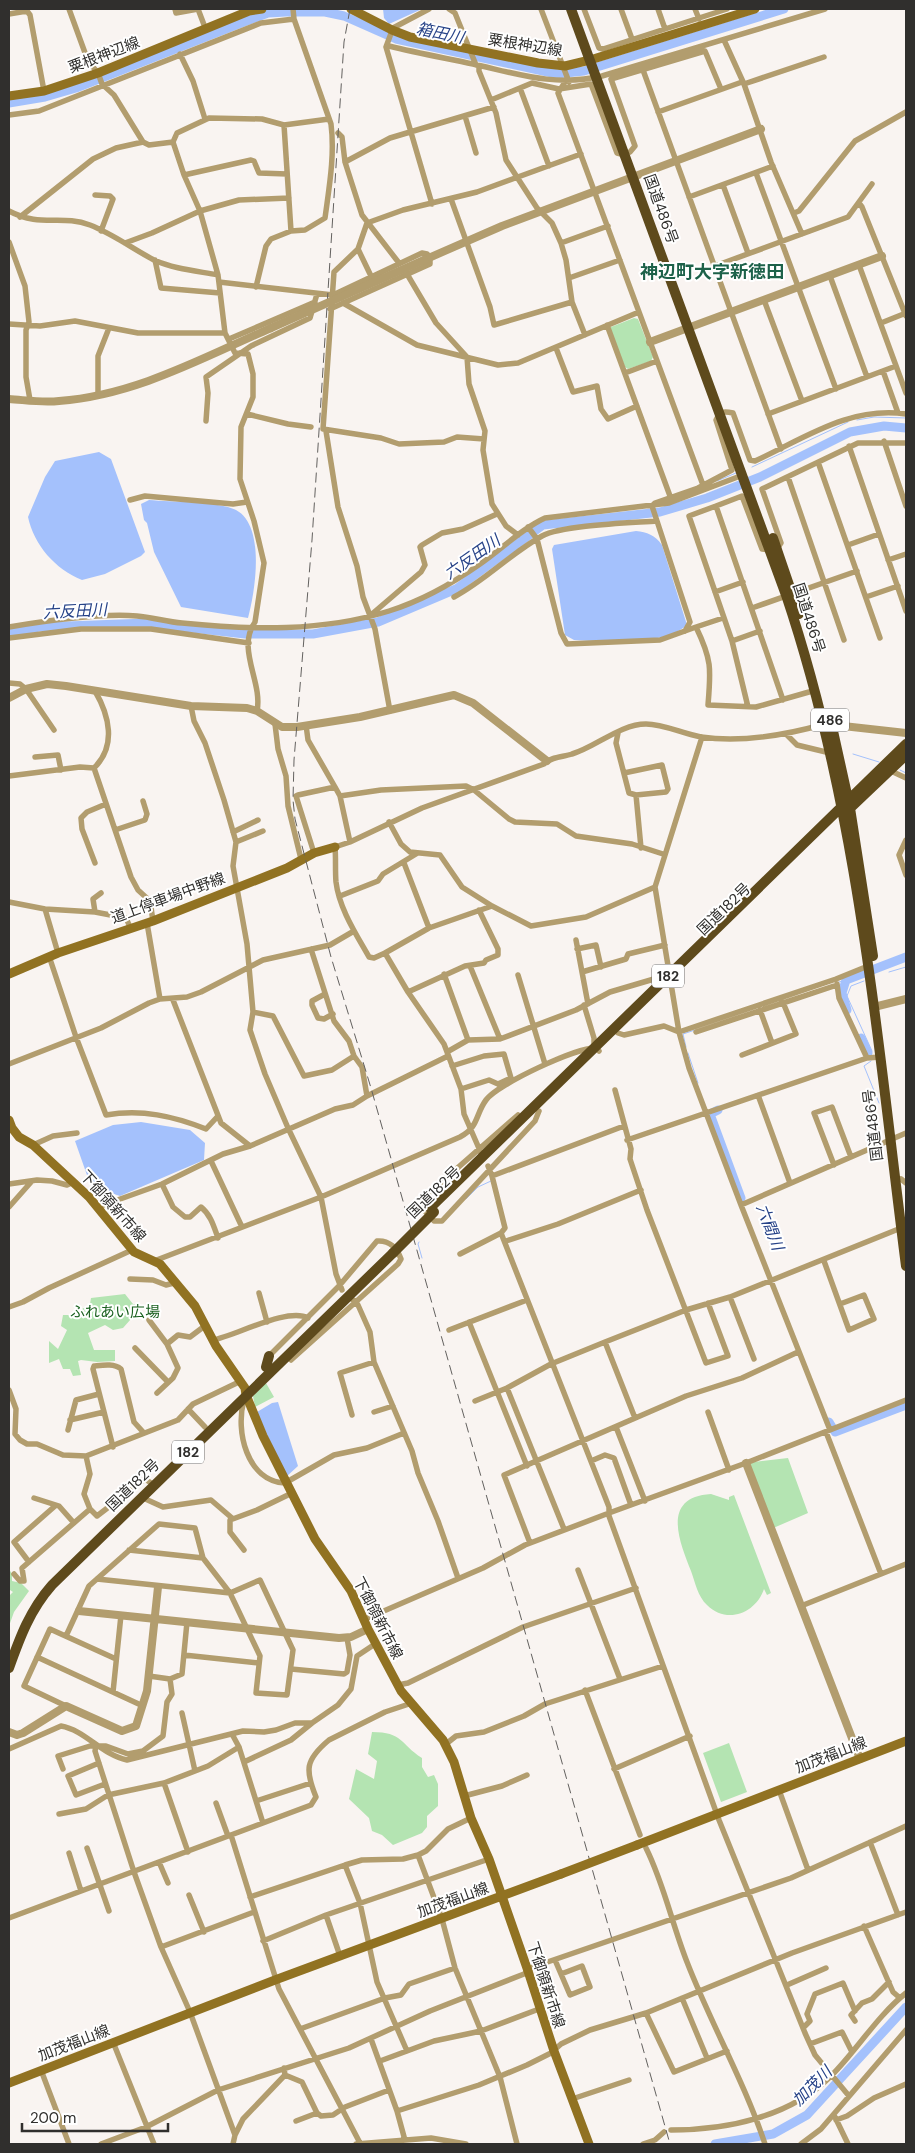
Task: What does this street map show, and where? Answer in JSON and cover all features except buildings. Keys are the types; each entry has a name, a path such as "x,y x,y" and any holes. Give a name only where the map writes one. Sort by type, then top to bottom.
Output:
{"highway":[{"name":"国道486号","path":"571,9 599,76 773,549 789,594 828,724 847,807 877,1006 892,1138 904,1181 906,1266"},
{"name":"国道486号","path":"577,9 593,61"},
{"name":"国道486号","path":"789,594 816,690 828,724 831,753 847,807"},
{"name":"国道182号","path":"9,1668 21,1632 41,1597 141,1497 152,1482 205,1427 244,1388 269,1368 391,1251 596,1049 847,807 906,744"},
{"name":"国道182号","path":"847,807 906,756"},
{"name":"国道182号","path":"596,1049 618,1033 668,979"},
{"name":"国道486号","path":"877,1006 880,1057 905,1225"},
{"path":"269,1356 269,1368 290,1360"},
{"name":"国道182号","path":"9,1648 28,1604 36,1592 152,1482 244,1388"}],"main road":[{"name":"粟根神辺線","path":"9,96 44,91 98,74 249,11 262,9"},
{"name":"粟根神辺線","path":"351,9 391,31 410,37 565,67 593,61 744,10 755,9"},
{"name":"道上停車場中野線","path":"9,974 53,954 130,927 150,922 287,868 314,853 336,847"},
{"name":"下御領新市線","path":"9,1120 19,1137 33,1145 74,1182 98,1207 132,1250 160,1264 195,1306 213,1340 244,1388 285,1483 315,1539 351,1591 375,1644 398,1685 446,1744 454,1762 471,1818 503,1897 539,2009 589,2144"},
{"name":"加茂福山線","path":"9,2083 190,2012 503,1897 906,1741"}],"street":[{"path":"69,9 88,61 98,74 103,85 114,95 143,142 150,145 173,142"},
{"path":"175,9 176,13 198,9 206,30"},
{"path":"256,287 266,246 271,239 291,231 306,230 325,218 332,138 329,119 293,18 292,9"},
{"path":"429,9 393,28 386,45 432,204"},
{"path":"449,9 455,13 493,104 506,160 517,178 552,223 561,244 569,278 572,302 585,335"},
{"path":"541,9 565,67 568,81"},
{"path":"584,9 599,48 603,50 726,9"},
{"path":"621,9 632,39"},
{"path":"658,9 665,29"},
{"path":"695,9 699,19"},
{"path":"386,45 478,66 568,81 599,76 825,9"},
{"path":"13,12 27,11 30,15 44,91"},
{"path":"9,115 39,111 261,23 293,18"},
{"path":"724,40 743,83 773,166 802,234"},
{"path":"345,162 390,138 464,116 532,84 559,89 591,84 617,153 627,153 634,146 610,79 705,51 721,90"},
{"path":"180,54 192,81 205,119"},
{"path":"658,112 824,56"},
{"path":"643,70 781,449"},
{"path":"559,89 568,81"},
{"path":"520,88 549,166"},
{"path":"559,89 581,154 703,485"},
{"path":"794,213 799,211 856,140 906,112"},
{"path":"464,116 476,153"},
{"path":"257,711 259,703 249,659 249,642 264,564 254,521 246,502 240,479 242,421 247,414 253,397 253,374 250,357 243,353 235,353 225,333 218,275 200,211 184,175 173,142 177,133 205,119 262,119 284,125 329,119"},
{"path":"284,125 291,231"},
{"path":"230,342 271,328 467,241 761,129"},
{"path":"338,133 342,137 345,162 362,215 399,263"},
{"path":"20,217 93,159 116,148 143,142"},
{"path":"367,223 403,210 452,200 581,154"},
{"path":"184,175 251,160 254,161 259,173 287,174"},
{"path":"689,197 773,166"},
{"path":"756,173 836,389"},
{"path":"715,266 848,217 872,184"},
{"path":"723,185 748,254"},
{"path":"95,196 110,196 113,199 101,231"},
{"path":"125,243 200,211 239,200 288,198"},
{"path":"452,200 490,307 494,325 572,302"},
{"path":"859,203 906,314 881,323"},
{"path":"9,211 20,217 42,222 70,221 90,225 155,260 178,268 218,275"},
{"path":"367,223 358,249 334,272 323,429 326,431 338,507 356,566 363,597 375,629 390,711"},
{"path":"561,244 608,226"},
{"path":"9,242 25,286 29,322 26,377 30,400"},
{"path":"358,249 370,276"},
{"path":"219,282 333,295 399,263 422,253 427,254 430,264 330,309"},
{"path":"650,342 882,256"},
{"path":"155,260 161,288 220,293"},
{"path":"569,278 620,260"},
{"path":"859,265 906,393"},
{"path":"407,274 436,323 467,357 468,384 486,431 483,450 492,504 506,526 518,535"},
{"path":"830,276 867,377"},
{"path":"206,421 208,393 206,377 251,346 282,329 310,318 317,294"},
{"path":"764,300 802,401"},
{"path":"9,399 56,402 124,391 151,381 315,302"},
{"path":"343,303 417,345 498,365 518,363 639,312"},
{"path":"9,324 28,326 75,321 138,333 225,333"},
{"path":"607,326 670,496"},
{"path":"98,396 98,356 109,328"},
{"path":"556,348 573,392 597,386 601,409 608,418 637,406"},
{"path":"625,373 657,361"},
{"path":"768,414 896,366"},
{"path":"883,371 898,413"},
{"path":"652,507 670,496 703,485 732,470 716,420 722,412 733,413 750,460 755,461 821,428 856,415 906,414"},
{"path":"247,414 288,424 311,427"},
{"path":"326,431 382,438 399,444 444,442 457,437 484,439"},
{"path":"748,707 732,641 688,516 742,496 762,549 773,549 781,543 762,489 849,446 884,441 906,443"},
{"path":"884,441 906,506"},
{"path":"849,446 906,611"},
{"path":"818,462 880,638"},
{"path":"9,627 49,622 137,616 181,623 251,628 306,628 370,616 404,605 442,587 481,564 529,527 554,516 652,507 680,500 745,475"},
{"path":"788,477 844,640"},
{"path":"130,500 145,496 233,504 246,502"},
{"path":"716,506 783,700"},
{"path":"652,507 690,622 685,631"},
{"path":"370,616 421,572 425,565 420,547 422,545 442,533 463,529 497,514"},
{"path":"454,597 473,587 537,538 561,530 657,520"},
{"path":"529,527 537,538 561,633 567,644 660,640 723,618"},
{"path":"848,545 879,534"},
{"path":"888,560 906,554"},
{"path":"752,608 857,571"},
{"path":"716,592 743,582"},
{"path":"866,598 898,586"},
{"path":"696,627 707,650 711,668 708,705 756,707 816,690"},
{"path":"9,638 82,629 143,629 249,642"},
{"path":"732,641 760,631"},
{"path":"9,684 20,684 26,689 54,730"},
{"path":"9,698 26,689 47,684 192,706 247,708 257,711 282,727 306,725 390,711 424,702 460,696 473,703 547,761"},
{"path":"94,768 102,760 110,730 105,709 95,690"},
{"path":"192,706 194,721 207,751 236,842 233,866 249,966 253,1012 250,1030 265,1074 321,1197 341,1288"},
{"path":"275,724 278,749 286,776 288,806 301,859"},
{"path":"492,906 429,928 385,953 374,958 369,957 354,930 336,883 336,847 390,822 544,764 547,761 574,754 632,726 645,724 702,737 788,735 828,724 906,733"},
{"path":"306,725 308,740 340,796 350,842"},
{"path":"618,733 616,743 629,793 666,792 668,788 662,765 624,773"},
{"path":"788,735 797,744 831,753"},
{"path":"702,737 663,854 655,887 665,945 668,979 679,1032 689,1068 743,1204 881,1574"},
{"path":"36,757 58,755 61,770"},
{"path":"9,776 80,766 94,768"},
{"path":"94,768 122,855 135,884 142,894 148,896 150,901 150,922 160,999"},
{"path":"890,771 906,778"},
{"path":"340,796 414,788 466,786 474,790 515,822 551,823 576,836 621,842 663,854"},
{"path":"314,853 296,796 335,787"},
{"path":"636,794 641,848"},
{"path":"115,830 145,820 147,814 143,801"},
{"path":"95,863 82,830 81,818 87,812 106,804"},
{"path":"233,832 258,820"},
{"path":"390,822 401,844 416,854 437,854 462,887 492,906 531,926 586,917 655,887"},
{"path":"236,842 263,831"},
{"path":"906,840 899,855 906,875"},
{"path":"340,896 378,881 383,874 416,854"},
{"path":"404,863 429,928"},
{"path":"96,912 93,899 101,893"},
{"path":"9,902 45,909 96,912 126,918 130,927"},
{"path":"45,909 53,954 76,1037 106,1115 128,1111 145,1113 179,1118 206,1129 218,1116"},
{"path":"408,992 444,974 484,963 486,960 498,956 498,949 480,910"},
{"path":"9,1064 101,1028 160,999 173,1000 208,989 263,960 330,945 354,930"},
{"path":"154,1261 321,1197 472,1131 486,1101 492,1094 545,1064 586,1048 596,1049 586,1004 576,940"},
{"path":"582,972 626,959 628,954 665,945"},
{"path":"577,949 596,946 601,967"},
{"path":"311,949 325,994 340,1031 349,1041 354,1056 362,1067 367,1096"},
{"path":"385,953 408,992 439,1036 448,1054 461,1089 464,1114 481,1151"},
{"path":"470,966 500,1039"},
{"path":"618,1033 624,1035 664,1026 679,1032 698,1030 871,970"},
{"path":"444,974 468,1040"},
{"path":"518,975 545,1064"},
{"path":"98,1207 162,1184 224,1154 250,1146 335,1109 353,1105 448,1054 468,1040 500,1039 586,1004 610,992 654,979 668,979"},
{"path":"836,982 839,998 867,1058"},
{"path":"325,994 312,1001 312,1005 318,1018 324,1019 333,1014"},
{"path":"877,1006 906,999"},
{"path":"173,1000 221,1122 250,1146"},
{"path":"742,1055 796,1034 782,1000"},
{"path":"759,1009 772,1043"},
{"path":"253,1012 274,1016 304,1076 332,1070 354,1056"},
{"path":"452,1066 484,1056 504,1054 511,1078 498,1084 490,1080 461,1089"},
{"path":"627,1140 867,1058 880,1057"},
{"path":"615,1090 627,1140 631,1149 630,1159 663,1253 706,1363 728,1356 708,1303"},
{"path":"758,1095 790,1183"},
{"path":"834,1165 814,1113 832,1107 851,1157"},
{"path":"536,1109 535,1121 489,1168 442,1221 434,1222 422,1208 422,1199 481,1151 525,1110 536,1109"},
{"path":"492,1176 624,1126"},
{"path":"33,1145 53,1136 78,1133"},
{"path":"743,1204 906,1133"},
{"path":"211,1161 242,1227"},
{"path":"460,1254 501,1233 505,1228 489,1168"},
{"path":"9,1208 32,1181"},
{"path":"9,1184 52,1181 63,1185 74,1182"},
{"path":"162,1184 173,1207 185,1217 190,1216 201,1207 205,1210 213,1223 218,1238"},
{"path":"506,1240 558,1224 642,1190"},
{"path":"475,1401 507,1388 551,1364 686,1310 730,1297 771,1279 824,1261 872,1238 905,1225"},
{"path":"501,1233 506,1240 551,1364 591,1461 609,1513 609,1520 636,1588 718,1814 803,2028 810,2044 831,2076 849,2096"},
{"path":"269,1356 341,1288 378,1241 385,1240 399,1252 401,1258 398,1264 353,1300 290,1360"},
{"path":"9,1307 132,1250"},
{"path":"824,1261 849,1330 874,1319 864,1295 840,1304"},
{"path":"130,1279 153,1280 166,1285 174,1283"},
{"path":"259,1293 268,1322"},
{"path":"730,1297 754,1359"},
{"path":"353,1300 370,1332 374,1362 404,1433 458,1578"},
{"path":"449,1330 527,1300"},
{"path":"213,1340 233,1336 255,1325 300,1314 308,1318"},
{"path":"149,1320 167,1344 178,1368 177,1373 157,1393"},
{"path":"470,1322 527,1466"},
{"path":"167,1344 178,1335 190,1337 206,1325"},
{"path":"605,1342 635,1418"},
{"path":"135,1348 168,1382"},
{"path":"530,1543 504,1475 686,1396 742,1378 798,1352"},
{"path":"352,1415 340,1373 374,1362"},
{"path":"112,1447 93,1369 94,1366 118,1366 134,1422 144,1433"},
{"path":"9,1390 15,1404 15,1434 20,1440 27,1444 37,1444 63,1455 86,1456 178,1420 193,1404 244,1388 242,1437 251,1464 277,1482 285,1483 334,1455 367,1448 404,1433"},
{"path":"507,1388 564,1529"},
{"path":"68,1430 76,1400 99,1394"},
{"path":"79,1611 347,1638 366,1624 458,1578 483,1568 530,1543 729,1470 906,1400"},
{"path":"374,1412 393,1406"},
{"path":"188,1409 205,1427"},
{"path":"70,1420 104,1412"},
{"path":"708,1412 729,1470"},
{"path":"616,1427 645,1501"},
{"path":"591,1461 605,1455 614,1458 631,1506"},
{"path":"86,1456 90,1474 84,1494 90,1509 97,1516 145,1479 152,1482"},
{"path":"746,1463 860,1759"},
{"path":"232,1518 257,1510 292,1493"},
{"path":"141,1497 145,1501 163,1507 211,1500 232,1518"},
{"path":"34,1498 58,1506 74,1524"},
{"path":"29,1562 14,1542 55,1506"},
{"path":"14,1574 20,1581 24,1581 22,1568 90,1509"},
{"path":"232,1518 230,1520 230,1532 244,1550"},
{"path":"66,1636 89,1586 159,1524 195,1528 204,1558 230,1593 260,1656 256,1693 288,1695 293,1650 260,1580 230,1593 97,1579"},
{"path":"130,1550 204,1558"},
{"path":"801,1606 906,1564"},
{"path":"578,1570 620,1679"},
{"path":"116,1659 50,1629 24,1686 122,1731 136,1726 143,1706 149,1676 158,1586"},
{"path":"398,1685 408,1683 523,1627 636,1588"},
{"path":"113,1692 121,1615"},
{"path":"149,1676 170,1679 182,1674 187,1622"},
{"path":"291,1669 344,1674 347,1672 350,1656 347,1638"},
{"path":"244,1762 291,1740 338,1705 351,1689 357,1656 375,1644"},
{"path":"184,1655 258,1664"},
{"path":"37,1657 143,1706"},
{"path":"446,1744 456,1736 484,1732 524,1716 545,1704 663,1666"},
{"path":"63,1769 58,1756 90,1746 106,1746 128,1754 143,1751 163,1736 167,1702 172,1694 170,1679"},
{"path":"585,1690 640,1834"},
{"path":"9,1918 188,1852 315,1802 316,1797 308,1767 309,1762 329,1740 385,1712 412,1703"},
{"path":"9,1732 17,1735 23,1733 66,1706"},
{"path":"182,1713 195,1771"},
{"path":"9,1749 61,1726 70,1727 96,1746 127,1760 243,1731 270,1731 296,1723 312,1723"},
{"path":"232,1734 239,1747 263,1823"},
{"path":"614,1770 690,1736"},
{"path":"96,1746 108,1796 134,1872 161,1947 190,2012 235,2135"},
{"path":"59,1814 86,1809 108,1796 164,1783 208,1766 239,1747"},
{"path":"99,1763 68,1776 76,1795 105,1784"},
{"path":"464,1796 502,1786 528,1775"},
{"path":"164,1783 188,1852"},
{"path":"256,1800 311,1783"},
{"path":"779,1790 808,1870"},
{"path":"216,1802 230,1836 275,1980 358,2143 430,2138 466,2144"},
{"path":"250,1897 345,1864 362,1860 403,1860 418,1855 426,1851 448,1829 471,1818"},
{"path":"101,2144 146,2127 218,2090 284,2071 371,2039 373,2036 555,1960 749,1893 808,1870 906,1826"},
{"path":"870,1842 898,1915"},
{"path":"87,1848 109,1911"},
{"path":"646,1848 658,1873 672,1920 699,1991 757,2118 764,2142"},
{"path":"69,1853 82,1892"},
{"path":"418,1855 442,1919 455,1968 500,2077 517,2144"},
{"path":"263,1941 326,1915 489,1859"},
{"path":"159,1862 168,1883"},
{"path":"345,1864 360,1903 377,1982 407,2051"},
{"path":"189,1895 204,1932"},
{"path":"161,1947 254,1912"},
{"path":"397,2111 500,2077 528,2065 554,2051 561,2044 590,2030 646,2013 776,1960 906,1912"},
{"path":"326,1915 340,1956"},
{"path":"864,1926 893,1992 900,1998"},
{"path":"555,1960 561,1974 570,1995 590,1988 582,1966 561,1974"},
{"path":"300,2029 385,1998 401,1995 409,1984 455,1968"},
{"path":"787,1985 826,1968"},
{"path":"854,2020 851,2014 862,2003 872,1999 889,1982"},
{"path":"803,2028 810,2021 807,2014 815,1994 843,1983 855,2011"},
{"path":"672,2130 705,2130 757,2118 788,2107 831,2076 906,1993"},
{"path":"682,1998 707,2058"},
{"path":"380,2061 434,2041 481,2031 539,2009"},
{"path":"646,2013 674,2072 727,2051"},
{"path":"801,2144 835,2117 849,2096 906,2030"},
{"path":"810,2044 842,2032 852,2052"},
{"path":"371,2039 397,2111 405,2141"},
{"path":"113,2042 154,2144"},
{"path":"41,2070 69,2144"},
{"path":"284,2071 302,2082 317,2113 322,2116 330,2116 389,2090"},
{"path":"233,2144 243,2119 284,2071"},
{"path":"572,2099 629,2080"},
{"path":"835,2117 847,2116 874,2098 906,2084"},
{"path":"296,2121 317,2113"},
{"path":"835,2117 848,2144"},
{"path":"643,2144 655,2140 664,2132"}],"green space":[{"path":"634,318 638,319 653,357 651,361 628,369 625,367 610,329"},
{"name":"ふれあい広場","path":"125,1294 133,1304 137,1304 138,1311 123,1328 113,1330 105,1325 88,1333 94,1350 115,1350 115,1361 78,1361 81,1375 73,1376 70,1369 63,1369 59,1359 49,1363 49,1341 58,1349 67,1330 61,1326 63,1315 73,1315 90,1304 91,1298"},
{"path":"266,1383 274,1397 255,1407 253,1396"},
{"path":"788,1458 808,1513 771,1529 746,1463"},
{"path":"711,1494 729,1500 729,1497 734,1495 771,1593 767,1595 764,1589 755,1604 740,1614 723,1614 715,1611 704,1602 697,1589 682,1548 678,1523 679,1512 685,1503 695,1497"},
{"path":"9,1569 12,1574 12,1581 21,1583 29,1591 14,1612 9,1626 9,1596 13,1592 10,1590"},
{"path":"372,1732 390,1734 400,1740 422,1758 422,1767 428,1777 434,1775 438,1784 438,1806 427,1816 427,1827 422,1833 393,1845 382,1835 372,1831 369,1818 349,1799 356,1769 374,1779 377,1761 368,1754"},
{"path":"729,1743 747,1792 721,1802 703,1753"}],"water":[{"path":"383,9 422,9 389,24 384,18"},
{"path":"99,452 111,459 145,552 141,556 105,574 82,580 63,569 47,555 35,537 28,517 45,477 55,461"},
{"path":"149,500 218,505 236,510 245,518 252,530 256,560 248,618 181,607 154,552 147,523 144,520 141,504"},
{"path":"636,531 651,535 662,545 687,625 676,632 649,640 574,640 565,635 552,549 554,545"},
{"path":"141,1122 190,1130 205,1143 204,1160 120,1196 103,1189 91,1181 88,1178 75,1141 113,1125"},
{"path":"278,1402 298,1466 286,1477 257,1412 272,1403"}],"waterway":[{"name":"箱田川","path":"9,103 45,97 76,88 268,13 325,12 344,16 396,39 557,74 584,71 784,9"},
{"path":"857,420 874,417 906,418"},
{"path":"752,467 848,422"},
{"name":"六反田川","path":"9,633 39,627 147,623 245,634 313,634 378,622 456,589 543,525 660,512 707,498 760,477 850,432 884,426 906,428"},
{"path":"717,481 736,473"},
{"path":"853,754 879,762"},
{"path":"900,770 906,773"},
{"name":"六間川","path":"847,1010 842,993 846,980 906,957"},
{"path":"889,972 906,967"},
{"name":"六間川","path":"839,982 846,980"},
{"path":"864,981 851,986 847,996 872,1051"},
{"path":"686,1047 683,1034 695,1030"},
{"name":"六間川","path":"861,1038 868,1053"},
{"path":"688,1053 698,1083"},
{"path":"871,1061 864,1066 879,1103"},
{"name":"六間川","path":"718,1110 710,1114 741,1198"},
{"path":"466,1199 478,1187 491,1181"},
{"path":"419,1242 422,1258"},
{"name":"六間川","path":"829,1422 835,1432 906,1405"},
{"name":"加茂川","path":"715,2144 773,2134 807,2115 906,2007"}],"railway":[{"path":"350,9 344,42 312,540 294,760 293,800 295,819 331,957 371,1088 670,2144"}],"district":[{"name":"神辺町大字新徳田","path":"712,272"}]}
